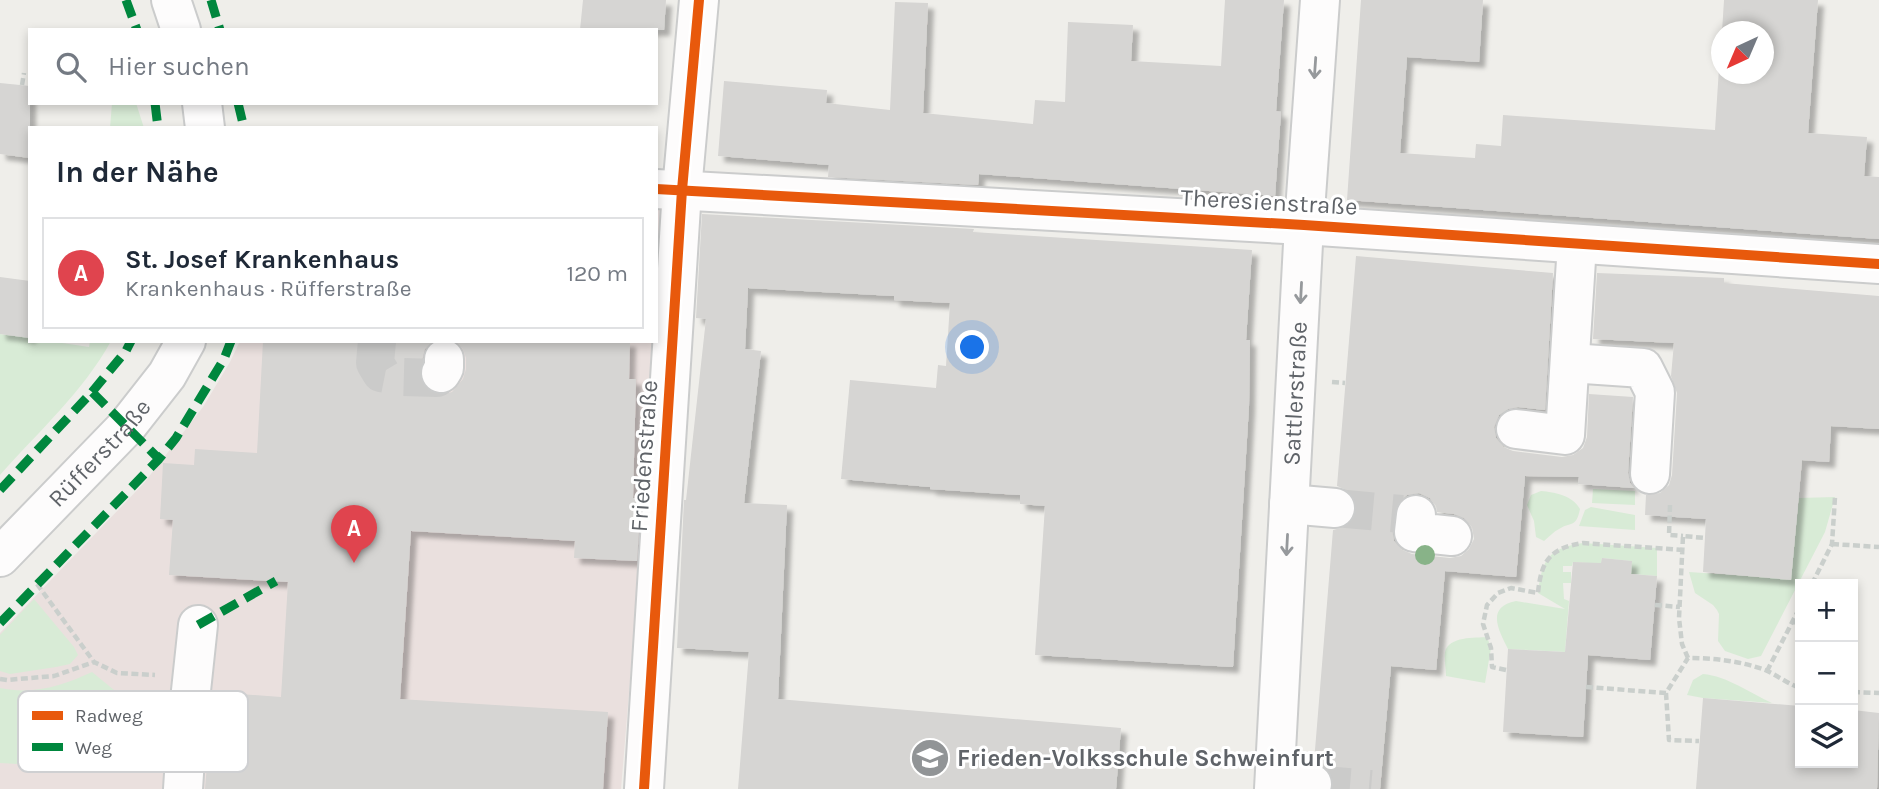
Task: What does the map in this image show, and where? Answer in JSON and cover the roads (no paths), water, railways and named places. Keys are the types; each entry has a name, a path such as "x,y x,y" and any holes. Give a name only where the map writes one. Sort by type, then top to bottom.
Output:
{"street":[{"path":"171,0 180,28"},
{"name":"Friedenstraße","path":"645,789 669,189 699,0"},
{"name":"Sattlerstraße","path":"1274,785 1304,225 1320,0"},
{"path":"202,105 205,126"},
{"name":"Theresienstraße","path":"669,189 1304,225 1879,264"},
{"path":"1516,429 1565,435 1577,244"},
{"name":"Rüfferstraße","path":"0,557 127,426 167,375 185,343"},
{"path":"1570,363 1643,368 1655,391 1660,488"},
{"path":"1289,505 1335,508"},
{"path":"1409,514 1414,532 1453,527"},
{"path":"191,691 198,625"},
{"path":"1274,785 1312,784"}],"tunnel":[{"path":"377,343 375,363 381,373 401,377 437,378 441,373"},
{"path":"1335,508 1402,514"},
{"path":"1312,784 1371,789"}],"place":[{"name":"St. Josef Krankenhaus","path":"354,563"},
{"name":"Frieden-Volksschule Schweinfurt","path":"930,758"}]}
